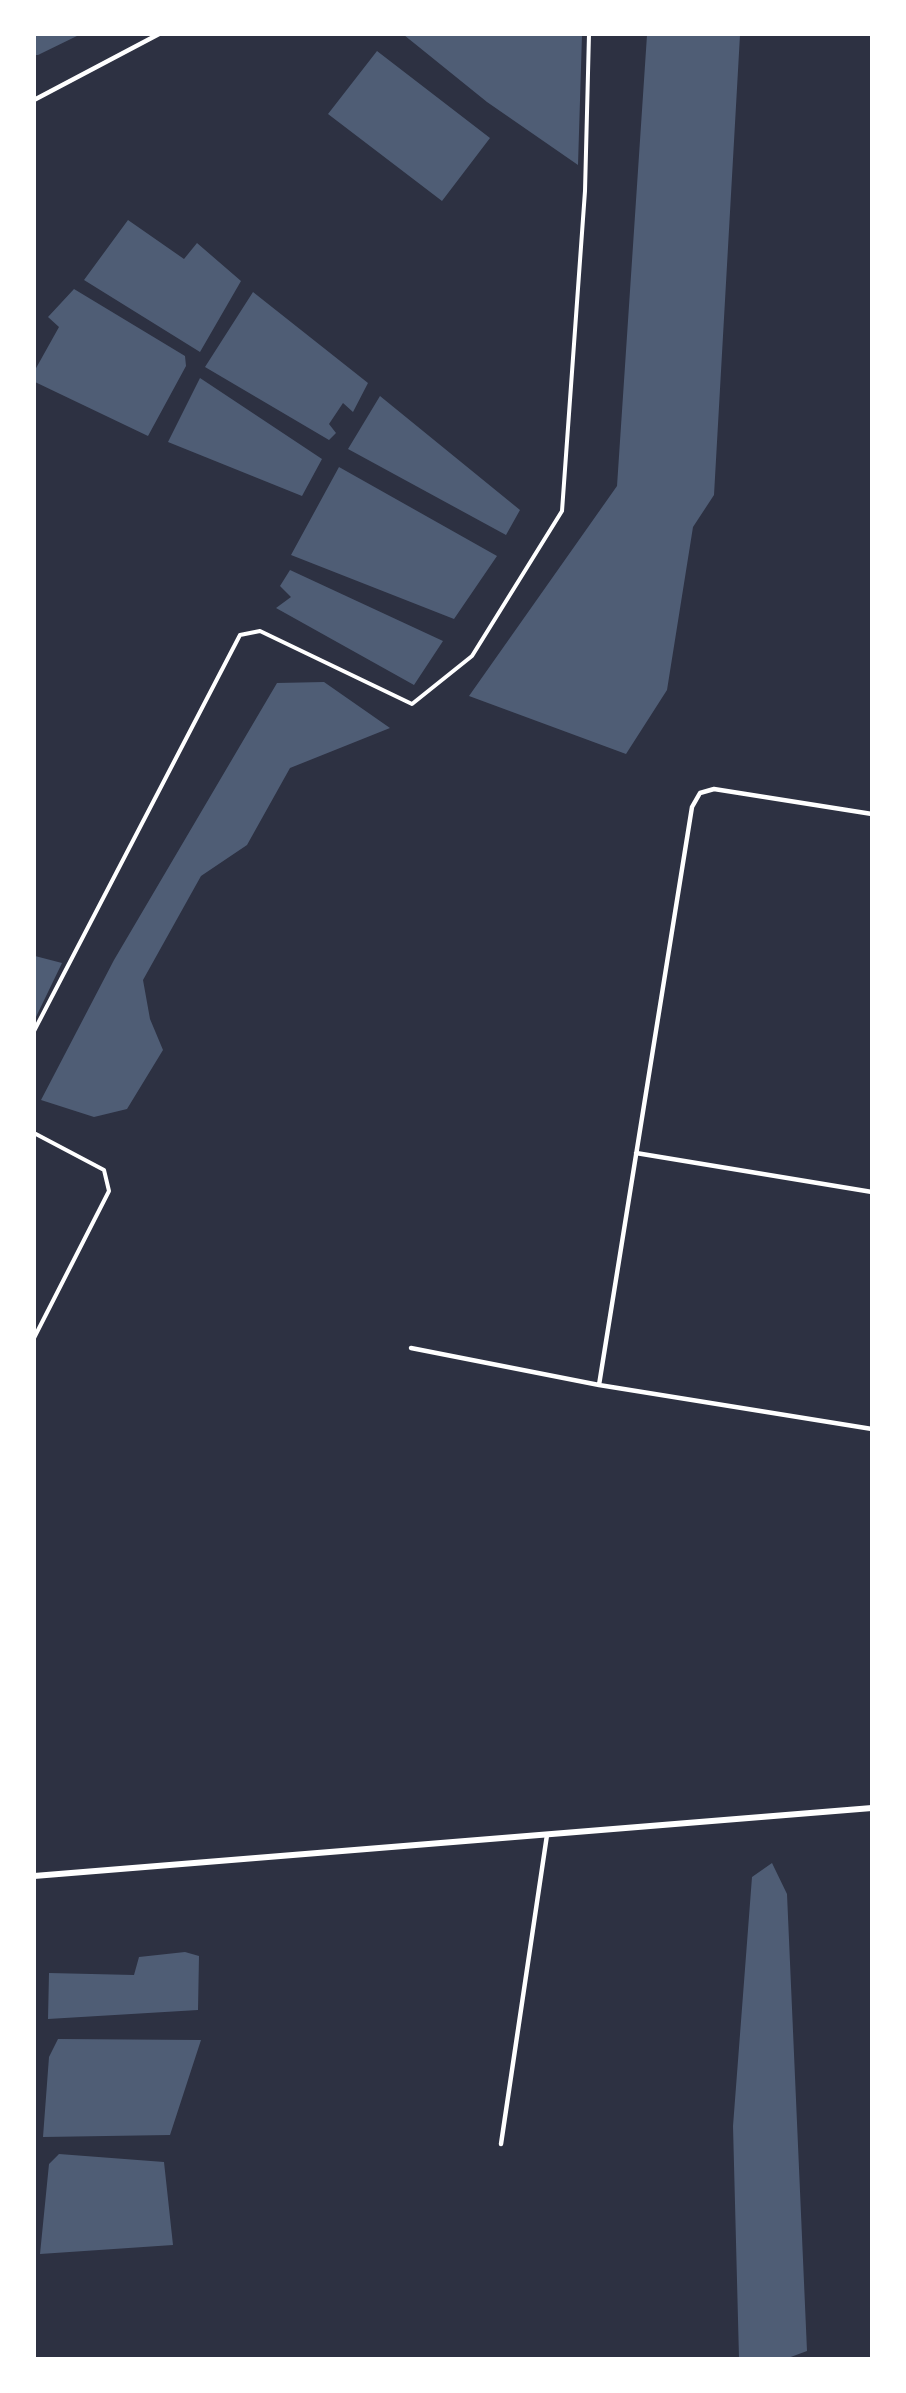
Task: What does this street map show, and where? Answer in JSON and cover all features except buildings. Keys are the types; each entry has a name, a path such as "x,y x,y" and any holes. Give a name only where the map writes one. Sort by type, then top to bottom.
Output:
{"street":[{"path":"34,1876 872,1808"}],"lane":[{"path":"34,100 159,34"},
{"path":"599,1385 692,807 700,794 714,789 872,814"},
{"path":"636,1153 872,1192"},
{"path":"411,1348 599,1385 872,1429"},
{"path":"501,2144 547,1835"}],"path":[{"path":"34,1031 240,635 260,631 412,704 472,656 562,511 585,191 589,34"},
{"path":"34,1133 104,1170 109,1191 34,1338"}],"water":[{"path":"35,34 79,35 35,55"},
{"path":"404,35 582,35 578,165 487,102"},
{"path":"647,35 740,35 714,495 693,527 667,690 626,754 469,696 617,486"},
{"path":"377,51 490,138 442,201 328,114"},
{"path":"128,220 184,259 197,243 241,281 200,352 84,280"},
{"path":"74,289 185,356 186,366 148,436 35,382 35,370 59,327 48,317"},
{"path":"253,292 368,383 353,412 343,403 329,424 336,433 329,440 205,367"},
{"path":"200,378 322,459 302,496 168,442"},
{"path":"380,396 520,510 506,535 348,449"},
{"path":"339,467 497,556 454,619 291,555"},
{"path":"290,570 443,641 414,685 276,608 291,597 280,586"},
{"path":"324,682 390,728 290,768 247,845 201,876 143,980 150,1019 163,1050 127,1109 94,1117 41,1100 114,960 277,683"},
{"path":"34,956 62,963 35,1019"},
{"path":"772,1863 787,1894 807,2351 788,2358 739,2358 733,2126 752,1877"},
{"path":"185,1952 199,1956 198,2010 48,2019 49,1973 134,1975 139,1957"},
{"path":"58,2039 201,2040 170,2135 43,2137 49,2057"},
{"path":"59,2154 164,2162 173,2245 40,2254 49,2164"}]}
